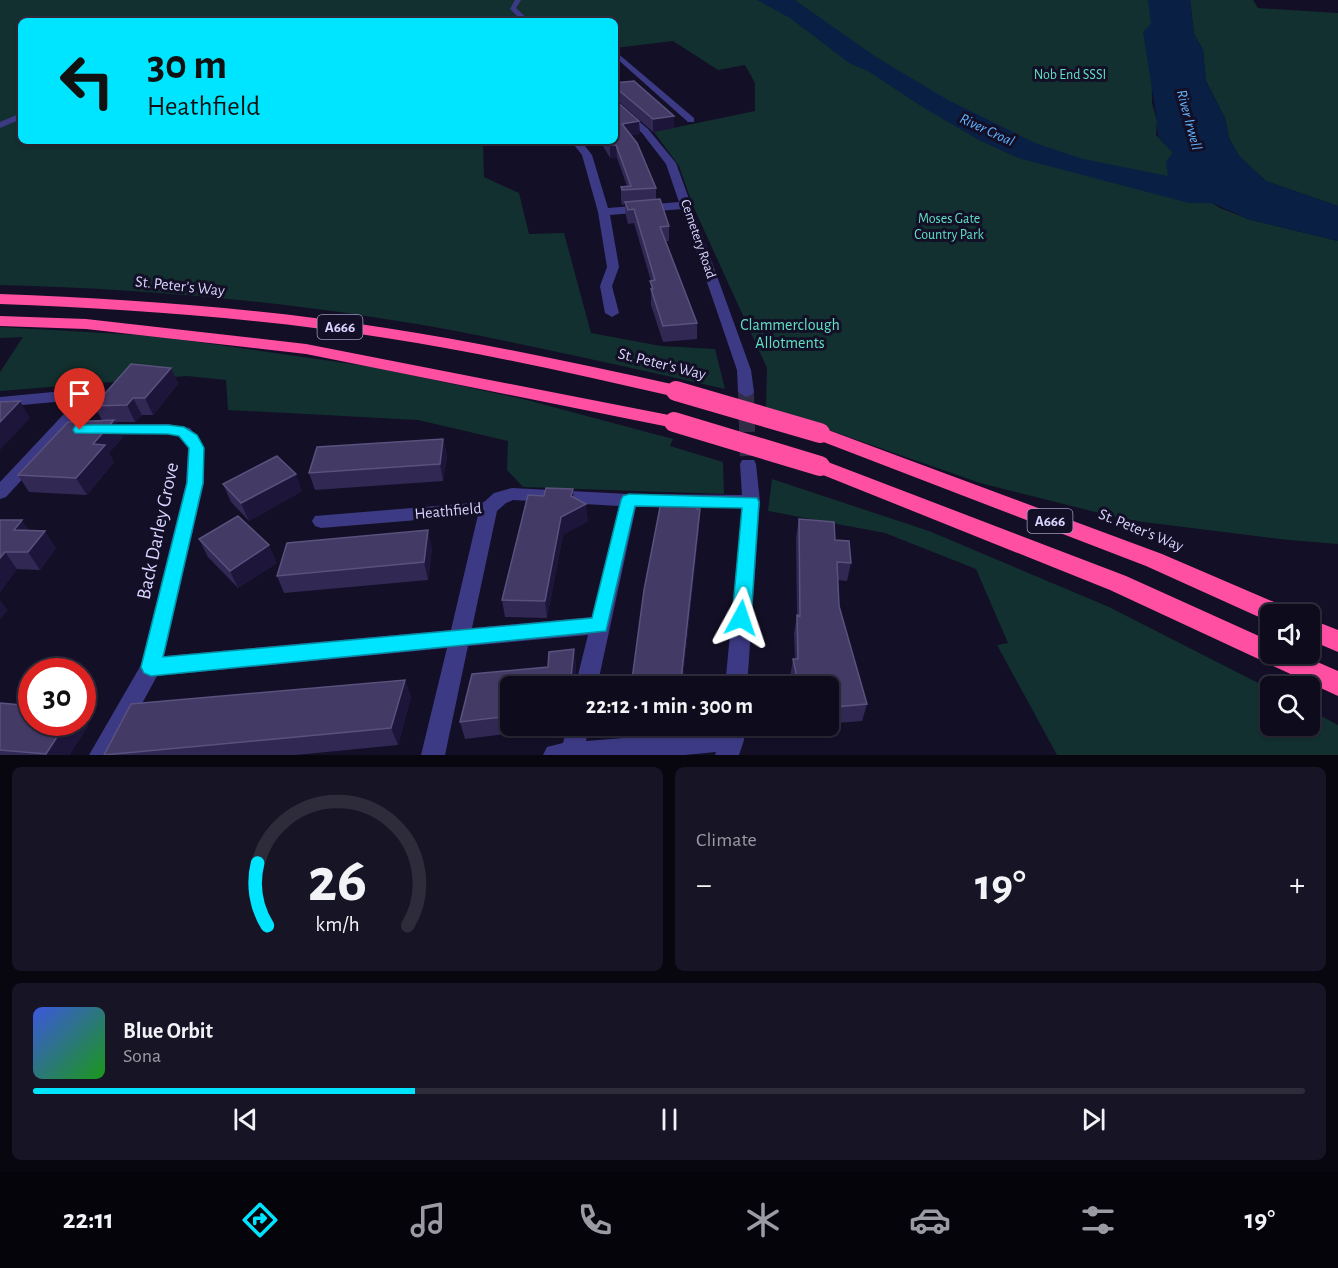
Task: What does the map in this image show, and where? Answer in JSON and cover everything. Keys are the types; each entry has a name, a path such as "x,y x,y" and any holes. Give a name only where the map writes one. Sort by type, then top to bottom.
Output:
{"highway":[{"name":"St. Peter's Way","path":"0,299 104,302 345,327 533,359 676,391 820,433 1154,560 1260,607"},
{"name":"A666","path":"0,321 86,324 306,349 674,422 820,466 1118,583 1260,648"},
{"path":"1320,633 1338,641"},
{"name":"A666","path":"1295,664 1338,684"}],"street":[{"path":"518,0 512,8 523,18"},
{"path":"618,55 691,120"},
{"path":"639,87 651,85"},
{"name":"Cemetery Road","path":"618,107 645,131 671,164 744,370 746,393"},
{"path":"0,125 18,117"},
{"path":"578,144 587,155 604,212 613,267 606,286 612,313"},
{"path":"604,212 687,205"},
{"path":"0,402 74,395 86,396 86,400 0,493"},
{"name":"Back Darley Grove","path":"58,430 168,429 184,432 192,439 196,448 195,483 151,667 101,755"},
{"path":"737,676 751,502 748,464"},
{"name":"Heathfield","path":"321,521 489,508 500,498 512,494 629,500 751,502"},
{"path":"589,676 629,500"},
{"path":"433,755 489,508"},
{"path":"151,667 600,626"},
{"path":"564,754 573,736"},
{"path":"564,754 730,740"}],"green space":[{"name":"Moses Gate Country Park","path":"0,0 1148,0 1151,8 1152,103 1157,121 1156,135 1173,152 1188,189 1220,208 1251,220 1338,241 1338,544 1127,520 980,483 766,408 767,368 693,206 679,166 654,132 755,111 755,83 745,65 718,70 673,41 618,48 618,18 18,18 18,144 483,144 484,177 519,193 529,234 564,233 591,333 661,346 715,349 725,389 516,343 366,316 244,300 122,290 0,285"},
{"path":"1190,0 1253,0 1258,8 1338,13 1338,206 1266,181 1239,156 1229,138 1225,118 1206,81 1203,50 1194,34"},
{"path":"0,327 156,336 373,367 523,399 673,439 670,446 723,462 724,494 523,487 507,470 508,441 418,420 228,410 226,380 187,376 0,391 0,372 23,337 0,338"},
{"path":"772,479 929,531 1109,607 1260,684 1260,736 1320,736 1320,715 1338,725 1338,755 1057,755 997,645 1008,643 976,569 885,533 768,511"}],"water":[{"path":"757,0 795,0 876,57 948,100 1035,143 1083,159 1168,176 1166,162 1173,152 1162,142 1157,131 1143,32 1151,24 1148,0 1190,0 1194,34 1203,50 1206,81 1225,118 1229,138 1239,156 1266,181 1338,206 1338,241 1251,220 1212,203 1189,203 1018,158 979,140 924,108 868,71 849,63 790,18"}],"building":[{"path":"634,81 674,116 653,119 618,90 618,83"},
{"path":"618,103 639,121 622,124 637,143 656,188 622,190 621,187 631,186 616,145 610,145 618,144"},
{"path":"660,199 669,226 660,227 697,323 663,326 651,289 653,289 650,281 655,280 634,209 628,210 625,202"},
{"path":"131,364 171,368 145,398 133,398 127,405 94,406"},
{"path":"20,401 0,422 0,402"},
{"path":"114,420 93,444 105,445 76,478 18,475 68,422"},
{"path":"443,439 440,464 309,473 317,447"},
{"path":"277,456 296,474 241,503 223,484"},
{"path":"546,488 573,489 571,496 586,504 561,517 545,601 502,600 528,495 544,496"},
{"path":"662,497 698,500 697,509 700,509 681,676 632,676 644,590"},
{"path":"238,516 269,545 230,571 199,539"},
{"path":"799,519 834,522 835,540 849,541 851,563 837,562 839,606 867,704 839,707 839,676 797,676 793,659 798,659 797,615 800,616"},
{"path":"0,520 22,520 14,530 45,531 28,552 5,552 0,558"},
{"path":"428,530 424,562 277,576 287,543"},
{"path":"574,649 571,676 500,676 500,717 460,722 472,674 548,667 549,652"},
{"path":"405,680 391,728 104,755 131,704"},
{"path":"0,703 18,705 18,736 58,736 46,754 0,750"}],"tunnel":[{"path":"746,392 748,464"}],"route":[{"path":"80,430 168,429 184,432 192,439 196,448 195,483 151,667 600,626 629,500 751,502 741,618"}],"park label":[{"name":"Nob End SSSI","path":"1070,75"},
{"name":"Clammerclough Allotments","path":"790,334"}],"water label":[{"name":"River Irwell","path":"1189,120"},
{"name":"River Croal","path":"987,130"}]}
